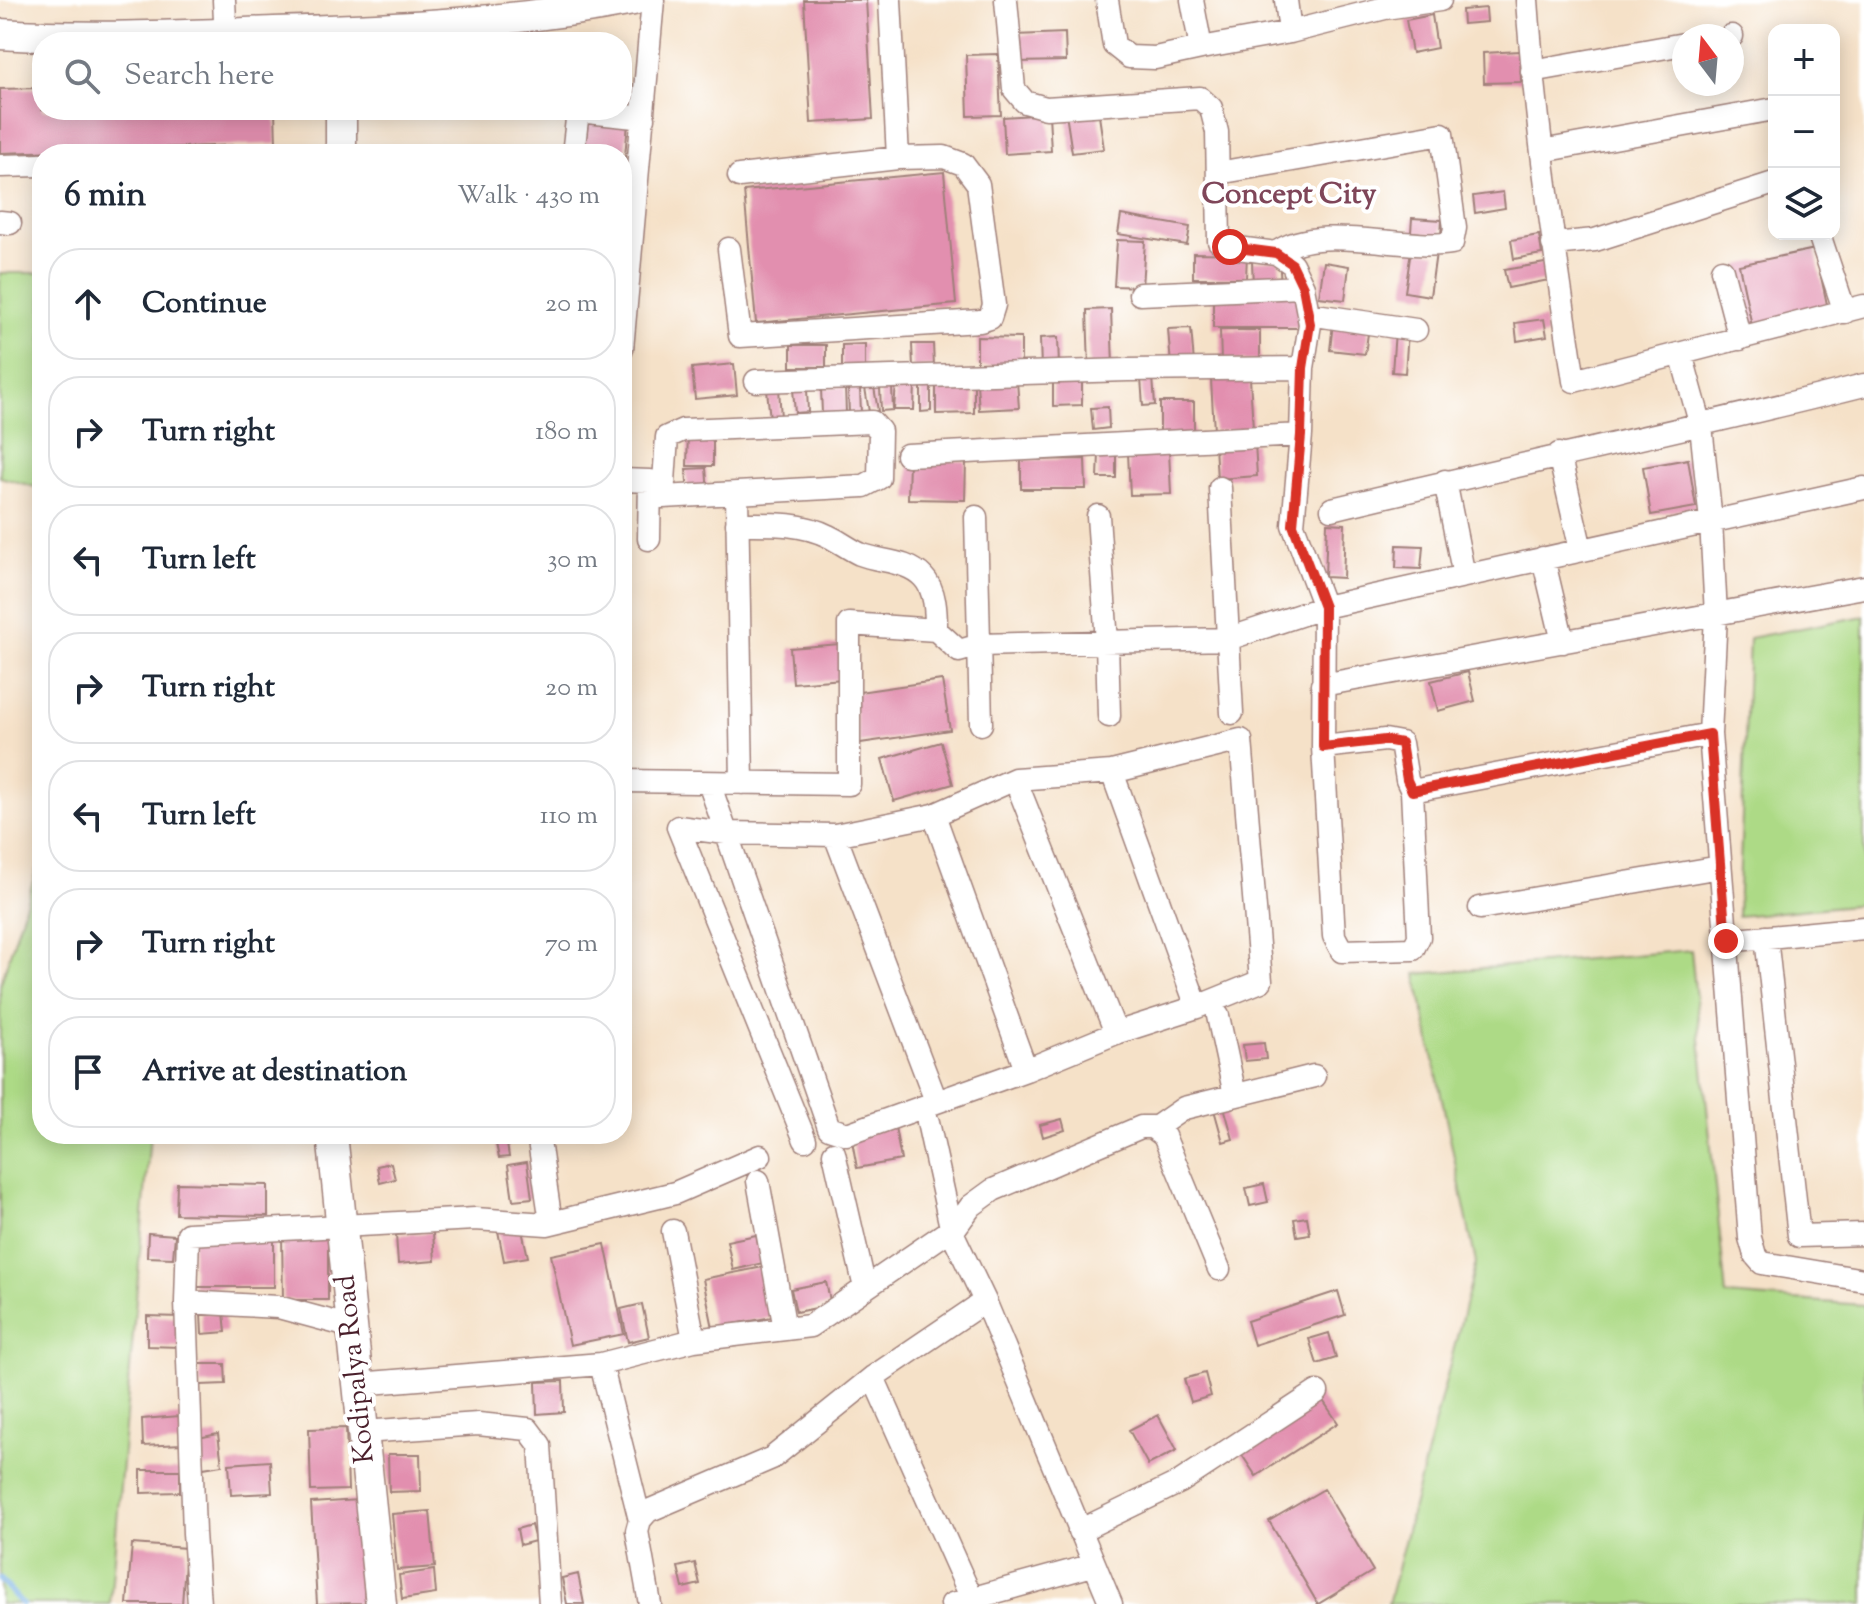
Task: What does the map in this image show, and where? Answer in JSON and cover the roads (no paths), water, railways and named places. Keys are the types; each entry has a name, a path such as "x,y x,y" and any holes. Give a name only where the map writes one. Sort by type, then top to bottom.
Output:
{"main road":[{"path":"0,15 49,21 217,10 342,30 379,18 528,6 551,0"},
{"path":"283,32 503,20 567,13 633,0"},
{"path":"0,34 32,36"},
{"path":"341,120 341,144"},
{"name":"Kodipalya Road","path":"333,1144 381,1604"}],"street":[{"path":"632,182 653,0"},
{"path":"890,0 898,158"},
{"path":"1006,0 1014,89 1025,102 1046,108 1200,98 1211,108 1217,132 1219,241 1230,247 1276,253 1292,264 1303,287 1310,324 1303,368 1293,525 1324,607 1323,747 1334,936 1342,951 1413,949 1419,937 1412,791 1407,780 1401,743 1385,740 1323,747"},
{"path":"1107,0 1114,45 1129,57 1155,58 1290,32 1384,4 1440,0"},
{"path":"1192,0 1201,48"},
{"path":"1286,0 1290,32"},
{"path":"1527,0 1532,71 1553,244 1574,381 1854,309 1822,240"},
{"path":"1532,71 1672,46"},
{"path":"1542,151 1768,110"},
{"path":"632,116 639,117"},
{"path":"632,155 639,117"},
{"path":"574,144 577,120"},
{"path":"1218,173 1442,134 1455,228 1452,243 1435,246 1372,238 1303,241 1288,244 1276,253"},
{"path":"729,249 740,336 980,321 990,318 994,305 978,184 963,164 944,157 898,158 739,176"},
{"path":"0,166 32,165"},
{"path":"1553,244 1595,240 1768,185"},
{"path":"1722,270 1740,339"},
{"path":"1140,294 1303,287"},
{"path":"1309,314 1416,330"},
{"path":"1681,354 1701,426 1711,521 1716,615 1710,734 1750,1238 1755,1255 1762,1263 1864,1280"},
{"path":"756,381 1303,368"},
{"path":"1332,509 1559,454 1701,426 1864,385"},
{"path":"872,422 880,431 879,478 864,486 737,495 663,497 667,437 683,430 872,422"},
{"path":"907,455 1301,435"},
{"path":"1559,454 1581,550"},
{"path":"632,480 650,481 649,539"},
{"path":"1445,481 1464,576"},
{"path":"1220,488 1232,713"},
{"path":"632,781 849,784 849,624 936,630 959,651 980,645 1228,639 1324,607 1864,488"},
{"path":"737,495 742,783"},
{"path":"1098,516 1109,716"},
{"path":"976,517 981,724"},
{"path":"737,524 798,527 825,534 860,554 909,568 924,577 931,590 936,607 936,630"},
{"path":"1543,558 1563,642"},
{"path":"1322,685 1864,587"},
{"path":"1412,791 1710,734"},
{"path":"709,783 726,833 829,1128 847,1134 1026,1070 1116,1033 1207,1012 1261,981 1241,740 1112,772 1015,779 934,815 835,835 726,833 678,827 805,1140"},
{"path":"1112,772 1207,1012 1235,1095"},
{"path":"1015,779 1116,1033"},
{"path":"934,815 1026,1070"},
{"path":"835,835 936,1101"},
{"path":"1480,908 1720,867"},
{"path":"1726,941 1864,928"},
{"path":"1766,937 1799,1236 1864,1234"},
{"path":"1155,1128 1184,1108 1314,1076"},
{"path":"928,1122 952,1232 985,1301 1111,1604"},
{"path":"358,1384 601,1364 694,1340 810,1326 944,1234 952,1232 971,1206 993,1190 1141,1127 1155,1128 1164,1136 1219,1269"},
{"path":"538,1144 542,1216"},
{"path":"834,1153 865,1288"},
{"path":"199,1604 186,1302 188,1234 542,1216 574,1218 675,1193 760,1156"},
{"path":"758,1181 785,1329"},
{"path":"673,1231 694,1340"},
{"path":"650,1604 637,1531 640,1520 648,1511 772,1458 873,1377 985,1301"},
{"path":"186,1302 278,1307 352,1327"},
{"path":"601,1364 640,1520"},
{"path":"873,1377 962,1601 1093,1565"},
{"path":"1079,1531 1180,1482 1317,1392"},
{"path":"363,1432 478,1424 528,1429 540,1445 550,1604"}],"waterway":[{"path":"0,1579 22,1604"}],"district":[{"name":"Concept City","path":"1289,195"}]}
